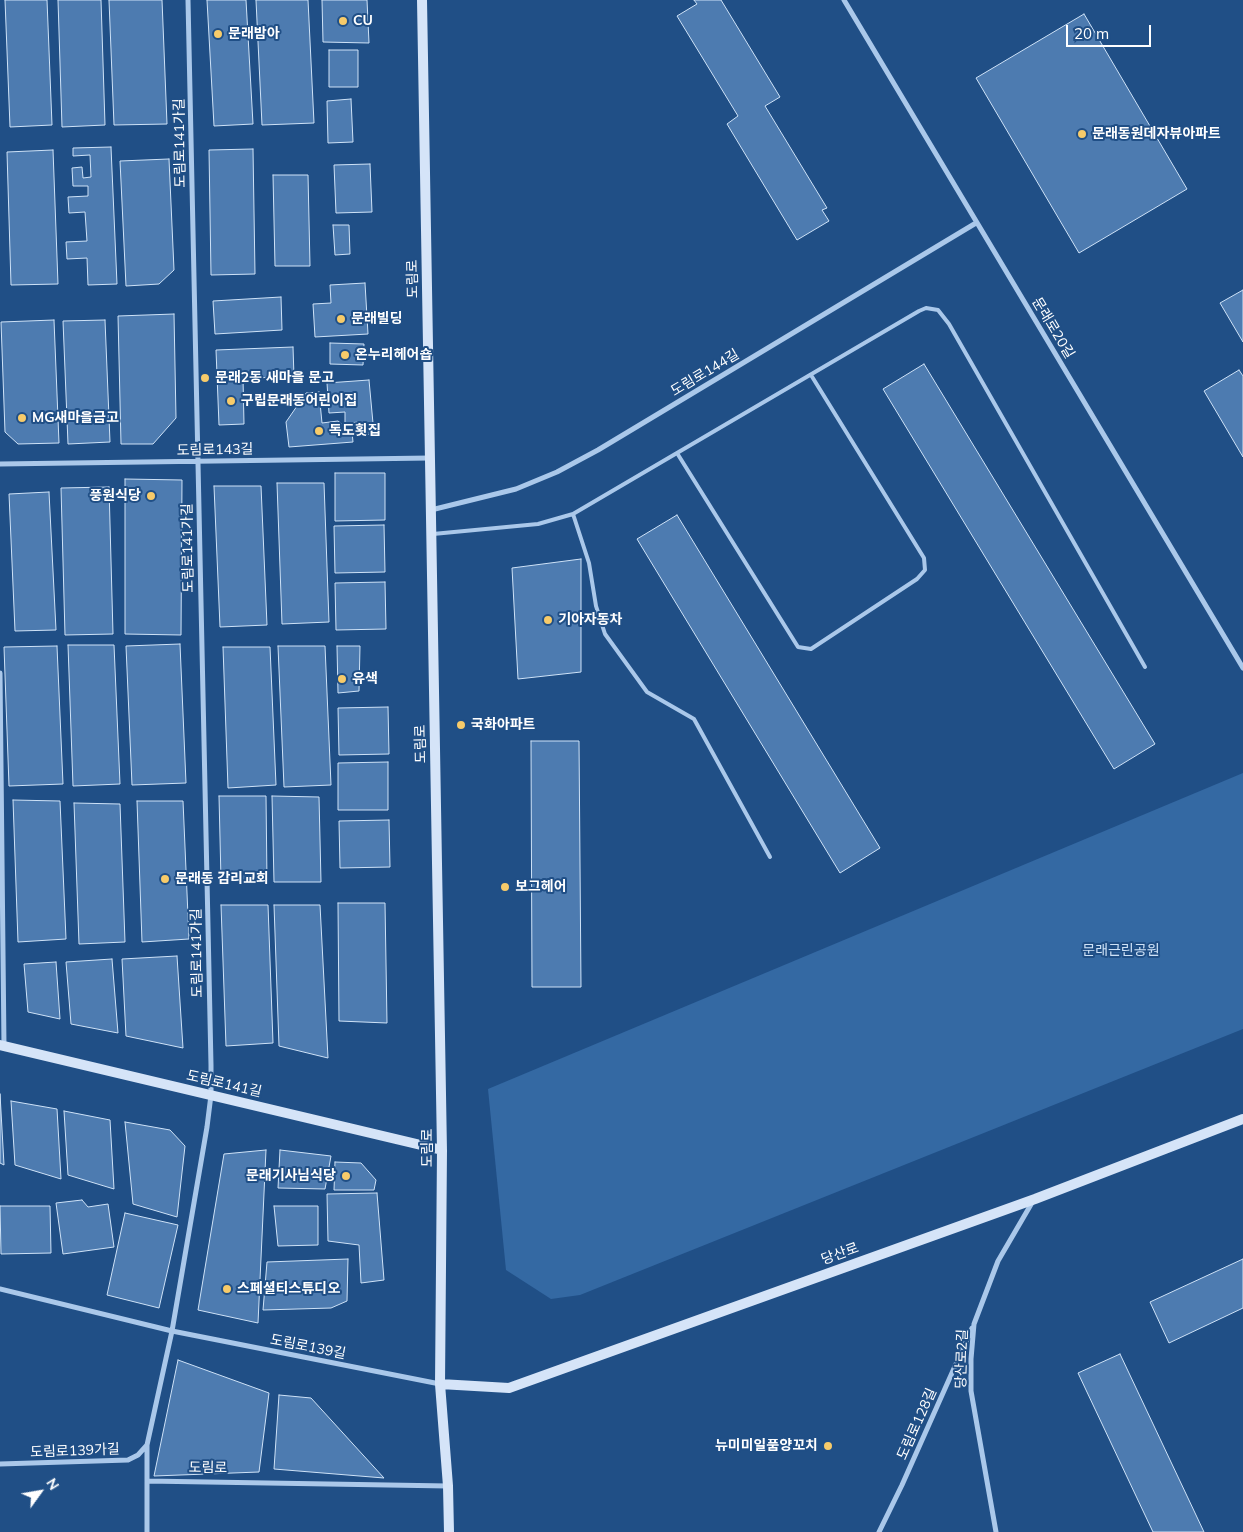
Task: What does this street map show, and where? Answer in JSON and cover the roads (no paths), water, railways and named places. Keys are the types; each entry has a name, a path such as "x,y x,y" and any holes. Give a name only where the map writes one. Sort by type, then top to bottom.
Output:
{"main road":[{"name":"도림로","path":"422,0 442,1150 440,1384 448,1486 449,1532"},
{"name":"도림로141길","path":"2,1046 442,1150"},
{"name":"당산로","path":"440,1384 509,1388 1034,1199 1243,1119"}],"street":[{"name":"도림로141가길","path":"188,0 211,1095"},
{"name":"문래로20길","path":"844,0 1243,668"},
{"name":"도림로144길","path":"431,510 516,489 557,472 598,450 976,223"},
{"name":"도림로143길","path":"0,464 430,458"},
{"path":"0,673 2,1046"},
{"path":"147,1532 147,1445 172,1331 211,1095"},
{"name":"당산로2길","path":"996,1532 971,1391 974,1324 998,1261 1034,1199"},
{"name":"도림로139길","path":"0,1289 172,1331 440,1384"},
{"name":"도림로128길","path":"879,1532 974,1324"},
{"name":"도림로139가길","path":"0,1464 128,1460 138,1455 147,1445"},
{"name":"도림로","path":"147,1481 448,1486"}],"lane":[{"path":"431,534 538,524 573,514 919,311 926,308 938,310 950,324 1145,667"},
{"path":"677,453 798,647 811,650 917,579 925,570 924,558 811,375"},
{"path":"573,514 589,563 596,606 605,634 647,692 694,719 770,856"}],"place":[{"name":"CU","path":"343,21"},
{"name":"문래밤아","path":"218,34"},
{"name":"문래동원데자뷰아파트","path":"1082,134"},
{"name":"문래빌딩","path":"341,319"},
{"name":"온누리헤어숍","path":"345,355"},
{"name":"문래2동 새마을 문고","path":"205,378"},
{"name":"구립문래동어린이집","path":"231,401"},
{"name":"MG새마을금고","path":"22,418"},
{"name":"독도횟집","path":"319,431"},
{"name":"풍원식당","path":"151,496"},
{"name":"기아자동차","path":"548,620"},
{"name":"유색","path":"342,679"},
{"name":"국화아파트","path":"461,725"},
{"name":"문래동 감리교회","path":"165,879"},
{"name":"보그헤어","path":"505,887"},
{"name":"문래기사님식당","path":"346,1176"},
{"name":"스페셜티스튜디오","path":"227,1289"},
{"name":"뉴미미일품양꼬치","path":"828,1446"}],"park label":[{"name":"문래근린공원","path":"1121,951"}]}
